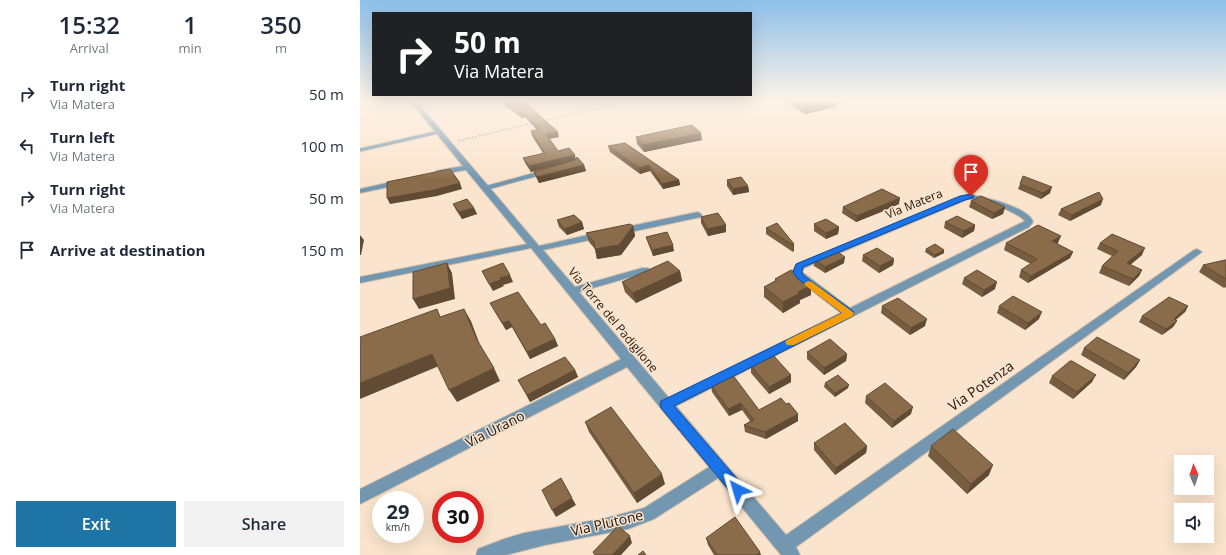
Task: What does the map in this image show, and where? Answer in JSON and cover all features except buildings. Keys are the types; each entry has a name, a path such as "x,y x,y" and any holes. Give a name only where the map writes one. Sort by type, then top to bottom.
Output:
{"street":[{"name":"Via Torre del Padiglione","path":"435,127 788,550"},
{"path":"430,175 468,167"},
{"path":"360,191 406,181"},
{"name":"Via Matera","path":"666,405 1026,225 1029,220 1020,214 983,198 967,197 800,266 797,272 801,278 849,313"},
{"path":"360,280 698,215"},
{"name":"Via Potenza","path":"788,550 1197,252"},
{"path":"572,291 645,270"},
{"name":"Via Urano","path":"360,497 630,360"},
{"name":"Via Plutone","path":"484,555 500,547 530,539 618,524 640,518 654,511 720,468"}],"lane":[{"path":"360,150 439,132"},
{"path":"486,188 543,172"}],"path":[{"path":"448,143 517,127"}],"slow traffic":[{"path":"791,342 849,313 809,284"}],"route":[{"path":"738,490 666,405 849,313 801,278 797,272 800,266 806,262 971,196"}]}
